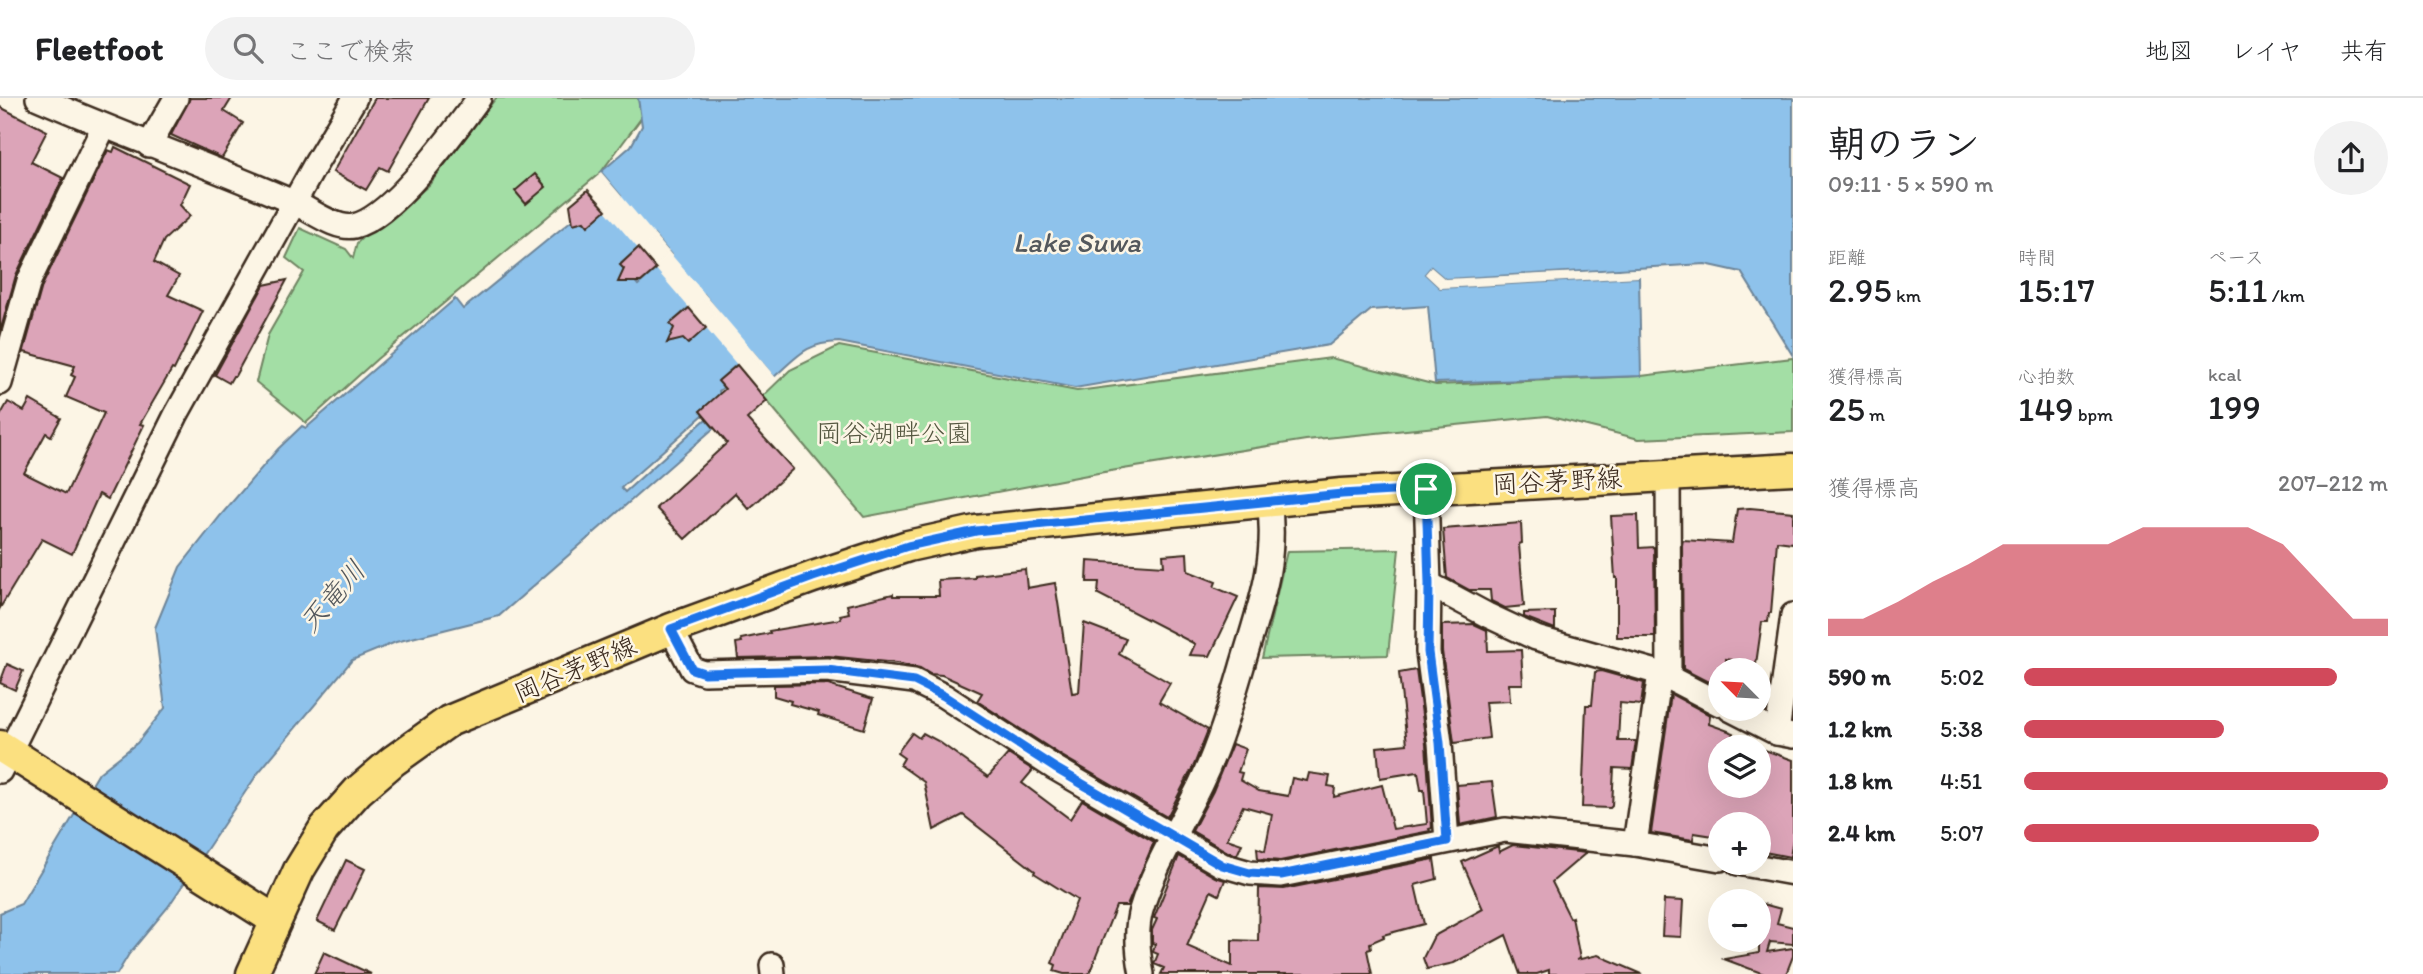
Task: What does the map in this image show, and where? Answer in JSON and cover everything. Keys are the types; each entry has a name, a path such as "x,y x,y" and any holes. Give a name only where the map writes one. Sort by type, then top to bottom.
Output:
{"main road":[{"name":"岡谷茅野線","path":"252,974 263,912 299,870 324,829 358,791 393,761 449,721 671,629 860,561 908,546 976,531 1342,494 1793,469"},
{"path":"10,758 263,912"}],"street":[{"path":"38,98 295,204 337,224 352,226 370,218 412,182 446,144 479,98"},
{"path":"149,145 176,98"},
{"path":"10,758 176,415 355,98"},
{"path":"0,383 29,281 104,126"},
{"path":"1634,844 1665,675 1668,475"},
{"path":"1426,489 1428,652 1440,743 1447,841"},
{"path":"1142,974 1138,947 1141,912 1172,836 1201,783 1229,712 1267,580 1273,530 1269,502"},
{"path":"1429,584 1536,638 1665,675 1708,698"},
{"path":"1755,721 1785,735 1793,615"},
{"path":"671,629 692,669 704,673 827,670 914,681 944,696 1055,768 1222,865 1250,873 1281,875 1505,830 1634,844 1708,857"},
{"path":"1771,869 1793,873"}],"green space":[{"path":"496,98 638,98 642,117 601,172 377,359 306,423 256,382 268,335 304,272 286,258 300,228 346,249 353,258 357,243 368,232 379,227 429,185"},
{"name":"岡谷湖畔公園","path":"839,346 1077,391 1331,358 1436,385 1641,376 1793,358 1793,432 1639,439 1547,416 1306,440 1098,473 864,517 763,396 790,370"},
{"path":"1399,549 1388,655 1262,658 1287,551"}],"water":[{"name":"Lake Suwa","path":"638,98 1793,98 1793,356 1741,272 1705,264 1445,279 1431,267 1425,274 1440,288 1639,277 1641,376 1435,383 1428,306 1371,310 1329,345 1075,388 839,342 810,348 774,377 752,351 719,380 724,387 719,391 720,396 700,411 703,415 621,488 625,492 706,419 714,428 499,616 396,642 352,660 258,773 168,907 129,954 117,974 0,974 0,913 21,904 99,773 137,743 165,708 155,628 180,567 278,449 302,426 306,428 455,299 463,309 572,220 582,219 588,225 621,196 601,172 631,146 642,126","holes":["654,235 672,256 638,285 620,264","704,294 721,315 687,343 682,337 674,341 676,330 671,323"]}],"pier":[{"path":"601,172 777,379 772,379 752,356 739,367 703,325 716,314 704,299 691,310 654,267 667,255 654,239 640,251 603,208 617,196 598,174"},
{"path":"1431,267 1445,279 1639,269 1639,273 1445,283 1431,272 1442,284 1639,274 1639,277 1440,288 1425,274"}],"building":[{"path":"190,98 232,98 224,111 243,123 222,158 171,135"},
{"path":"375,98 429,98 388,171 380,167 366,190 333,172"},
{"path":"0,107 47,131 31,162 63,178 16,275 0,332"},
{"path":"115,147 190,184 180,205 190,216 164,240 154,262 179,276 168,295 203,311 174,370 172,369 140,424 144,425 108,499 99,494 72,554 42,539 0,608 0,416 8,402 24,411 30,400 61,418 51,436 46,433 24,473 66,494 104,413 66,397 75,377 71,375 75,366 24,352 23,354 42,286 108,150 113,152"},
{"path":"535,174 546,187 526,204 515,191"},
{"path":"588,190 606,210 588,226 584,221 573,224 570,205"},
{"path":"638,248 656,269 641,282 618,282 624,269 620,265"},
{"path":"287,280 235,376 229,383 215,375 264,285"},
{"path":"689,308 706,328 688,344 683,339 667,343 674,328 670,324"},
{"path":"737,365 767,401 747,419 793,469 749,509 735,493 685,539 656,508 727,443 700,411 725,389 718,381"},
{"path":"1737,509 1793,512 1793,543 1777,541 1771,613 1768,622 1762,622 1757,658 1708,658 1708,682 1683,669 1682,545 1683,540 1732,543"},
{"path":"1638,515 1639,548 1654,547 1655,637 1617,637 1617,578 1611,516"},
{"path":"1521,523 1522,543 1519,544 1524,606 1505,608 1491,601 1490,590 1469,590 1447,578 1443,529"},
{"path":"1187,553 1188,571 1216,582 1214,587 1238,597 1210,656 1190,655 1195,644 1098,594 1099,582 1087,582 1088,561 1164,566 1163,555"},
{"path":"1025,569 1027,588 1055,583 1072,693 1079,692 1084,623 1126,639 1119,654 1170,683 1159,702 1208,730 1194,765 1167,817 1062,756 977,701 982,693 942,675 896,663 829,656 738,658 736,643 742,642 741,639 770,633 769,631 841,619 840,615 849,613 847,605 893,594 939,596 938,580 975,578 975,575"},
{"path":"1555,612 1555,629 1524,617 1524,613"},
{"path":"1474,624 1487,630 1488,651 1521,650 1523,684 1509,684 1510,701 1485,702 1489,738 1454,743 1442,651 1442,625"},
{"path":"7,664 23,671 15,690 0,683"},
{"path":"1416,670 1426,744 1432,828 1430,831 1280,861 1258,859 1257,848 1265,851 1272,814 1243,806 1227,839 1242,844 1237,855 1192,831 1213,791 1232,744 1246,749 1238,772 1242,773 1240,780 1259,791 1288,796 1292,778 1307,781 1309,773 1330,776 1328,786 1335,787 1334,797 1382,785 1393,829 1427,824 1424,790 1421,790 1418,772 1380,778 1377,747 1407,744 1399,673"},
{"path":"1601,671 1644,683 1641,705 1620,703 1618,741 1636,741 1632,769 1614,768 1612,806 1582,807 1586,705 1592,705 1595,672"},
{"path":"825,684 873,699 864,729 818,715 819,712 790,704 791,701 774,696 774,685"},
{"path":"1671,694 1708,714 1709,724 1734,733 1708,735 1708,798 1771,798 1771,752 1793,760 1793,839 1790,857 1771,853 1771,812 1708,812 1708,835 1694,833 1693,840 1651,833"},
{"path":"912,733 919,738 923,733 938,741 988,777 1008,754 1033,770 1022,783 1070,819 1082,800 1154,842 1127,906 1116,906 1089,974 1064,974 1054,971 1056,965 1052,963 1077,900 1034,873 1035,871 963,815 934,830 924,782 900,765 904,758 897,753"},
{"path":"1492,782 1497,817 1460,825 1457,785"},
{"path":"1513,845 1586,853 1552,882 1570,918 1572,917 1580,959 1576,960 1598,955 1642,974 1549,974 1549,970 1537,974 1520,974 1506,935 1454,963 1427,969 1423,958 1434,936 1483,909 1462,862 1498,846 1499,852"},
{"path":"1179,856 1225,880 1219,895 1211,891 1187,946 1232,966 1232,940 1258,941 1259,888 1284,889 1434,859 1437,879 1415,885 1424,924 1383,935 1384,937 1370,943 1371,949 1367,950 1372,974 1161,974 1164,968 1154,964 1158,954 1153,952 1155,944 1152,943 1152,930 1157,919 1154,918"},
{"path":"346,860 365,869 335,930 317,921"},
{"path":"1664,900 1683,901 1681,937 1662,936"},
{"path":"1771,906 1781,909 1777,923 1793,927 1793,944 1771,942"},
{"path":"1793,948 1786,974 1764,974 1724,959"},
{"path":"324,952 371,974 314,974"}],"route":[{"path":"1426,489 1428,652 1440,743 1447,841 1281,875 1250,873 1222,865 1055,768 944,696 914,681 827,670 704,673 692,669 671,629 813,577 908,546 976,531 1342,494 1426,489"}],"water label":[{"name":"天竜川","path":"332,596"}]}
